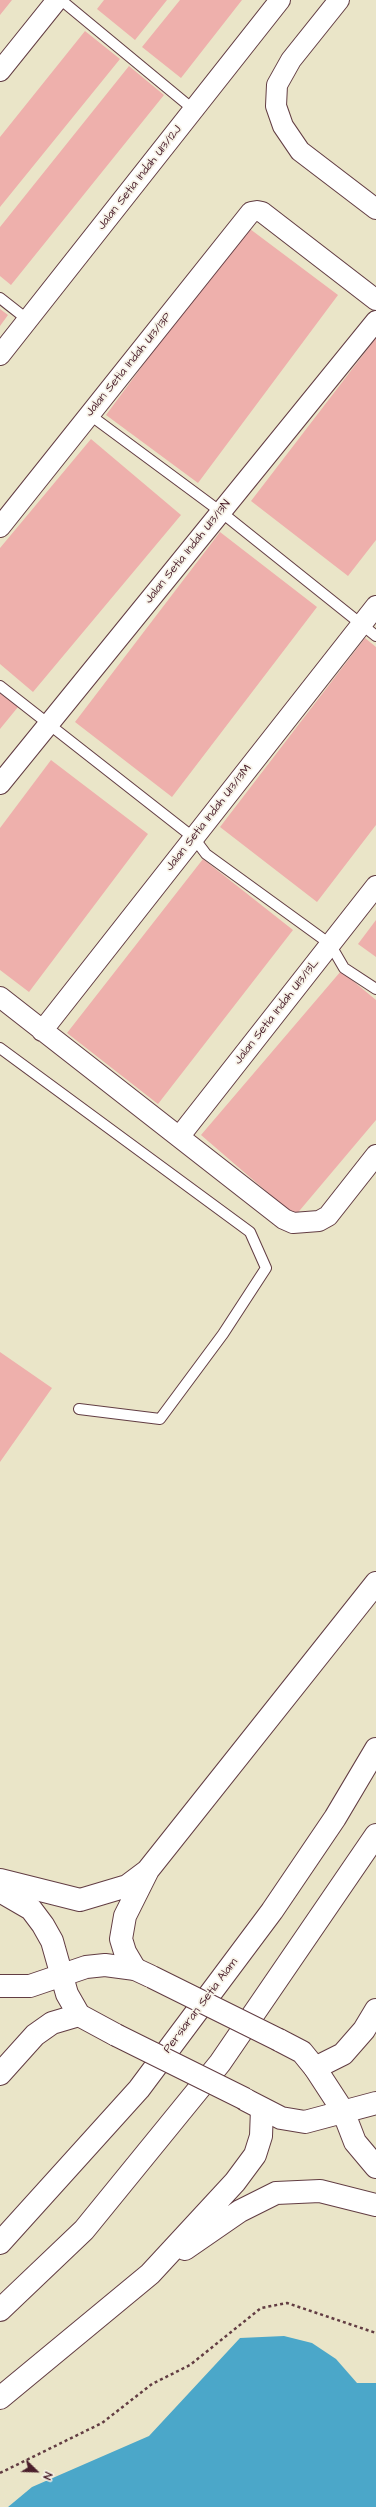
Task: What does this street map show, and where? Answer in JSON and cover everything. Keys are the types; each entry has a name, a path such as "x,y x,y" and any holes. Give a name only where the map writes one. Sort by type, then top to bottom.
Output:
{"main road":[{"path":"144,1973 125,1952 121,1939 125,1916 148,1870 376,1583"},
{"name":"Persiaran Setia Alam","path":"0,2243 138,2089 272,1911 335,1818 376,1750"},
{"path":"0,2310 84,2230 220,2063 376,1835"},
{"path":"0,1880 80,1900 127,1886 148,1870"},
{"path":"0,1891 31,1909 43,1925 52,1941 67,1994 78,2014 116,2035 281,2118 305,2122 376,2103"},
{"path":"0,1986 30,1986 86,1967 104,1965 144,1973 302,2052 316,2068 343,2111 355,2142 376,2167"},
{"path":"316,2068 343,2054 364,2030 376,2010"},
{"path":"0,2074 35,2034 52,2023 78,2014"},
{"path":"150,2274 235,2182 255,2155 261,2136 253,2104"},
{"path":"0,2398 150,2274 240,2211 276,2193 320,2191 376,2205"}],"street":[{"path":"0,71 57,0"},
{"name":"Jalan Setia Indah U13/12J","path":"0,355 280,0"},
{"path":"339,0 291,60 277,85 276,106 283,126 300,151 376,209"},
{"name":"Jalan Setia Indah U13/13P","path":"0,527 251,212 262,212 376,300"},
{"name":"Jalan Setia Indah U13/13N","path":"0,784 376,321"},
{"name":"Jalan Setia Indah U13/13M","path":"42,1031 194,838 369,630 376,606"},
{"name":"Jalan Setia Indah U13/13L","path":"179,1137 376,886"},
{"path":"0,997 284,1219 293,1223 319,1221 328,1216 376,1155"}],"lane":[{"path":"61,0 194,110"},
{"path":"0,298 28,320"},
{"path":"90,414 220,512 369,630"},
{"path":"0,686 194,838 206,854 330,944 344,968 376,989"},
{"path":"0,1048 250,1232 266,1268 223,1334 160,1419 79,1409"}],"path":[{"path":"0,2473 102,2423 152,2384 190,2365 261,2308 287,2303 376,2333"}],"water":[{"path":"284,2336 312,2343 336,2359 357,2383 376,2383 376,2507 8,2507 32,2487 149,2436 240,2338"}],"building":[{"path":"0,0 12,0 0,15"},
{"path":"104,0 167,0 135,40 97,9"},
{"path":"180,0 242,0 181,78 142,47"},
{"path":"85,31 120,59 0,207 0,137"},
{"path":"129,66 164,95 11,285 0,276 0,227"},
{"path":"246,226 338,295 198,483 106,415"},
{"path":"0,309 8,315 0,326"},
{"path":"376,338 376,540 348,576 251,501"},
{"path":"91,439 181,515 33,692 0,664 0,548"},
{"path":"220,532 317,607 172,797 75,722"},
{"path":"365,638 376,647 376,825 317,902 220,827"},
{"path":"0,693 18,707 0,729"},
{"path":"51,760 148,834 29,992 0,970 0,828"},
{"path":"203,859 293,930 158,1104 67,1033"},
{"path":"376,920 376,957 358,944"},
{"path":"341,971 376,1000 376,1120 295,1216 201,1135"},
{"path":"0,1352 52,1388 0,1462"}]}
